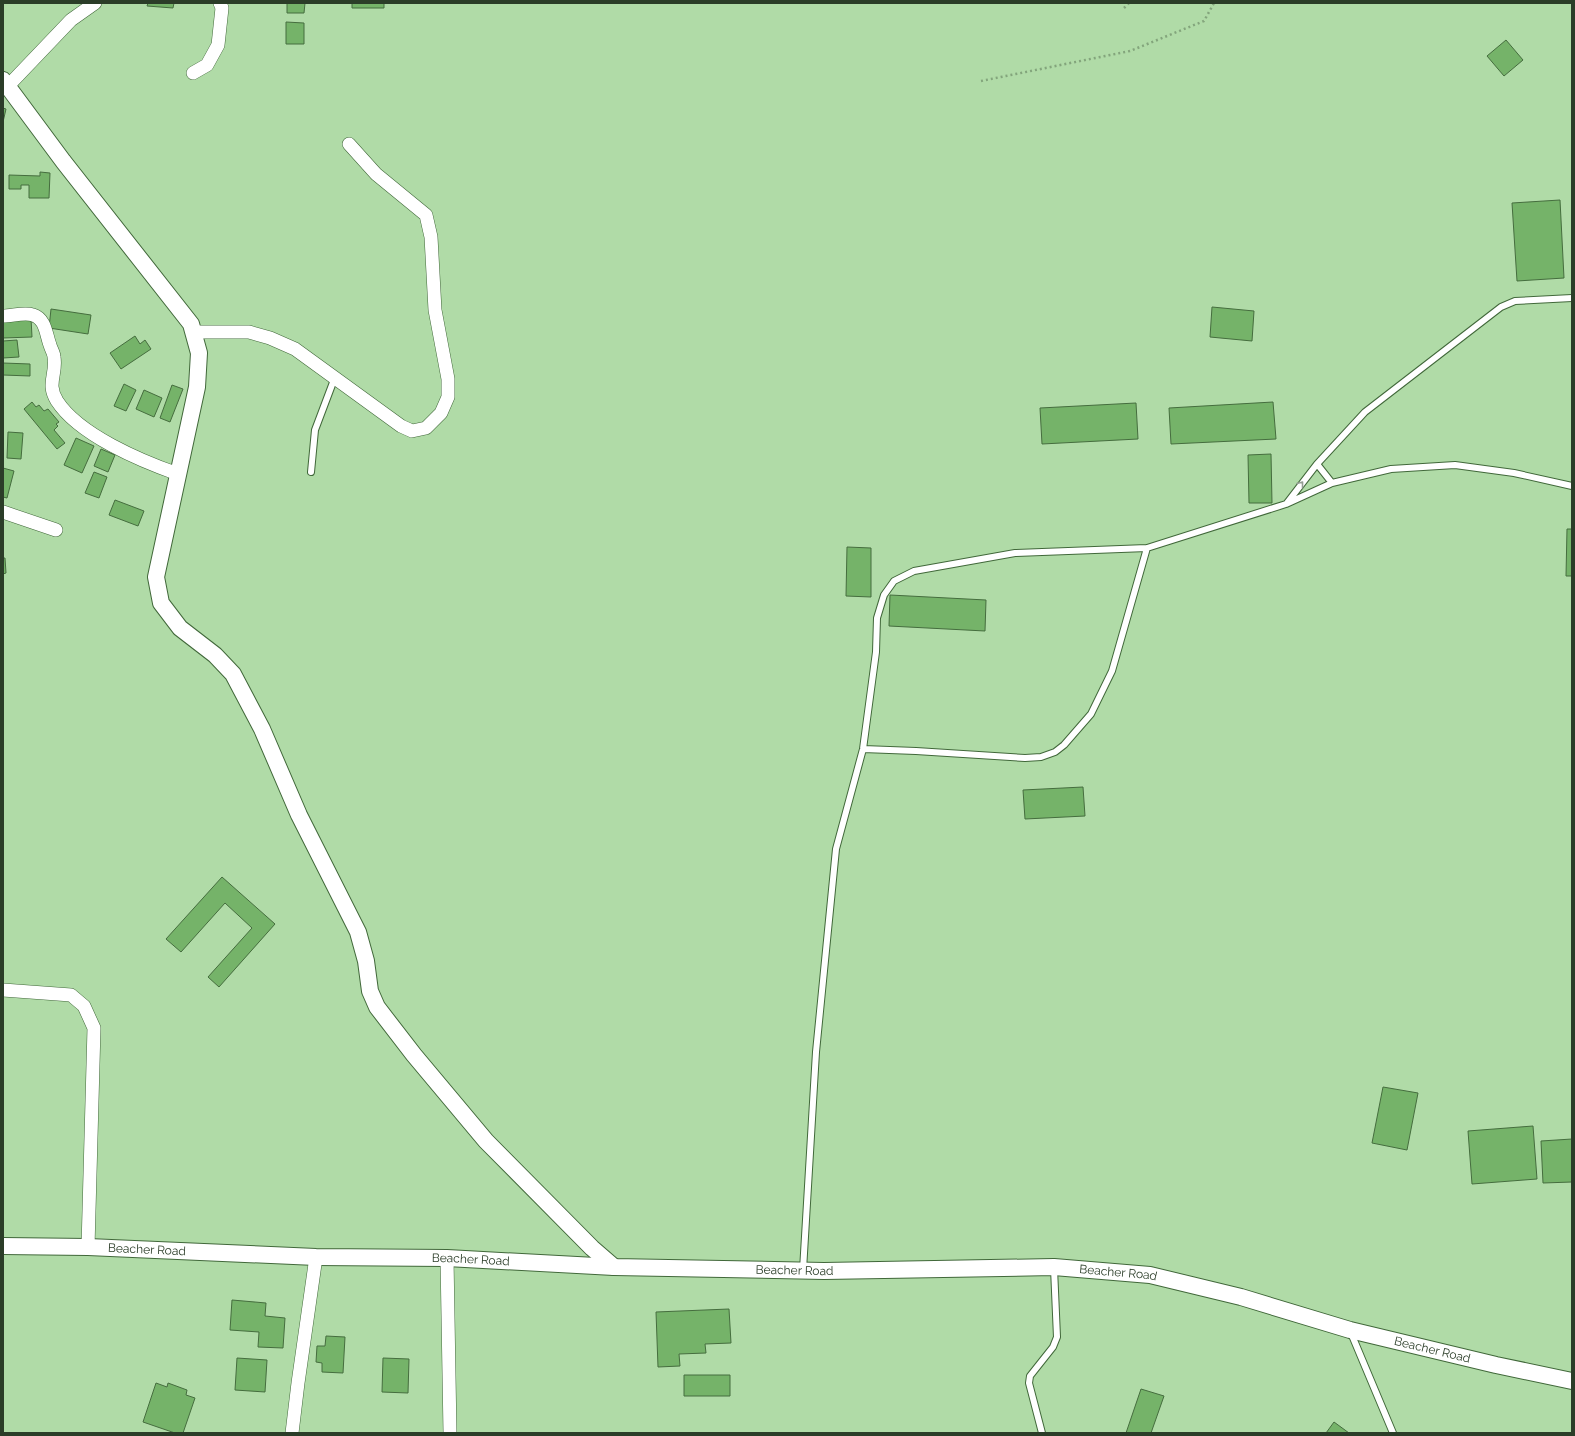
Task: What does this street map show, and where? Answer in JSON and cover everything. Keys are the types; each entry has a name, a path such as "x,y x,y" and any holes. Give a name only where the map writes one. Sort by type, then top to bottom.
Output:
{"street":[{"path":"95,3 71,20 6,83 63,161 191,324 194,332 199,353 197,387 156,577 161,602 180,628 215,655 232,674 262,730 299,815 358,932 366,961 370,991 376,1007 486,1141 592,1248 614,1267"},
{"path":"193,73 207,65 218,45 222,8 220,3"},
{"path":"194,332 249,332 270,338 295,349 401,426 412,431 426,428 441,413 448,397 448,379 435,310 432,237 426,215 376,174 348,144"},
{"path":"3,316 31,314 38,317 43,323 54,356 52,390 58,402 80,424 91,432 125,451 156,466 178,474"},
{"path":"3,512 56,530"},
{"path":"3,990 71,995 84,1006 94,1028 88,1247"},
{"name":"Beacher Road","path":"3,1246 88,1247 316,1257 447,1258 614,1267 824,1271 1054,1267 1150,1275 1240,1297 1350,1330 1496,1365 1572,1381"},
{"path":"292,1433 316,1257"},
{"path":"447,1258 450,1433"}],"lane":[{"path":"1286,504 1317,464 1365,412 1501,307 1515,301 1572,298"},
{"path":"311,472 315,430 335,377"},
{"path":"1317,464 1332,483"},
{"path":"803,1270 816,1052 836,849 862,749 876,652 877,618 884,595 894,581 914,571 1015,553 1147,548 1252,516 1286,504 1332,483 1391,469 1455,465 1514,473 1572,486"},
{"path":"862,749 1025,758 1055,752 1064,745 1091,714 1112,671 1147,548"},
{"path":"1042,1433 1029,1383 1030,1376 1053,1347 1057,1337 1054,1267"},
{"path":"1350,1330 1393,1433"}],"path":[{"path":"1124,8 1129,3"},
{"path":"981,81 1130,51 1204,21 1214,3"}],"building":[{"path":"148,3 174,3 173,8 147,6"},
{"path":"287,3 305,3 304,13 287,13"},
{"path":"352,3 384,3 384,8 352,8"},
{"path":"286,22 304,23 304,44 286,44"},
{"path":"1506,40 1523,60 1504,76 1487,56"},
{"path":"3,108 6,109 3,122"},
{"path":"40,172 50,173 49,198 29,198 29,185 21,185 21,189 9,189 9,175 40,176"},
{"path":"1560,200 1564,278 1517,281 1512,203"},
{"path":"1212,307 1254,311 1252,341 1210,337"},
{"path":"51,309 91,315 88,334 49,328"},
{"path":"31,318 32,337 3,338 3,319"},
{"path":"135,336 140,344 145,340 151,349 121,369 110,353"},
{"path":"17,340 19,357 3,358 3,341"},
{"path":"3,363 30,364 30,376 3,375"},
{"path":"124,384 136,390 126,411 114,406"},
{"path":"172,385 183,389 170,422 160,418"},
{"path":"144,390 162,398 154,417 136,409"},
{"path":"32,402 36,407 39,405 44,411 48,409 59,422 56,424 58,426 54,430 65,443 57,449 24,409"},
{"path":"1273,402 1276,439 1171,444 1169,408"},
{"path":"1136,403 1138,439 1042,444 1040,408"},
{"path":"8,432 23,433 21,459 7,458"},
{"path":"76,438 94,446 82,473 64,465"},
{"path":"101,449 115,455 108,472 94,466"},
{"path":"1271,454 1272,503 1249,503 1248,455"},
{"path":"3,468 14,471 7,498 3,497"},
{"path":"94,472 107,477 99,498 85,493"},
{"path":"115,500 144,511 138,526 109,515"},
{"path":"1567,529 1572,529 1572,576 1566,576"},
{"path":"847,547 871,548 871,597 846,596"},
{"path":"3,558 5,558 6,573 3,574"},
{"path":"890,595 986,600 985,631 889,626"},
{"path":"1083,787 1085,816 1025,819 1023,790"},
{"path":"222,877 275,924 219,987 208,977 252,928 225,903 181,952 166,939"},
{"path":"1383,1087 1418,1093 1407,1150 1372,1143"},
{"path":"1533,1126 1537,1179 1472,1184 1468,1131"},
{"path":"1572,1139 1572,1182 1543,1183 1541,1141"},
{"path":"232,1300 266,1303 265,1316 285,1318 283,1348 258,1347 259,1332 230,1330"},
{"path":"729,1309 731,1343 705,1344 706,1353 679,1354 680,1366 658,1367 656,1312"},
{"path":"326,1336 345,1337 343,1373 322,1372 322,1363 316,1362 317,1346 325,1346"},
{"path":"237,1358 267,1360 265,1392 235,1390"},
{"path":"383,1358 409,1359 408,1393 382,1392"},
{"path":"684,1375 730,1375 730,1396 684,1396"},
{"path":"156,1383 167,1387 168,1383 187,1390 186,1395 195,1398 183,1433 175,1433 143,1422"},
{"path":"1141,1389 1164,1396 1151,1433 1126,1433"},
{"path":"1334,1422 1349,1433 1326,1433"}]}
